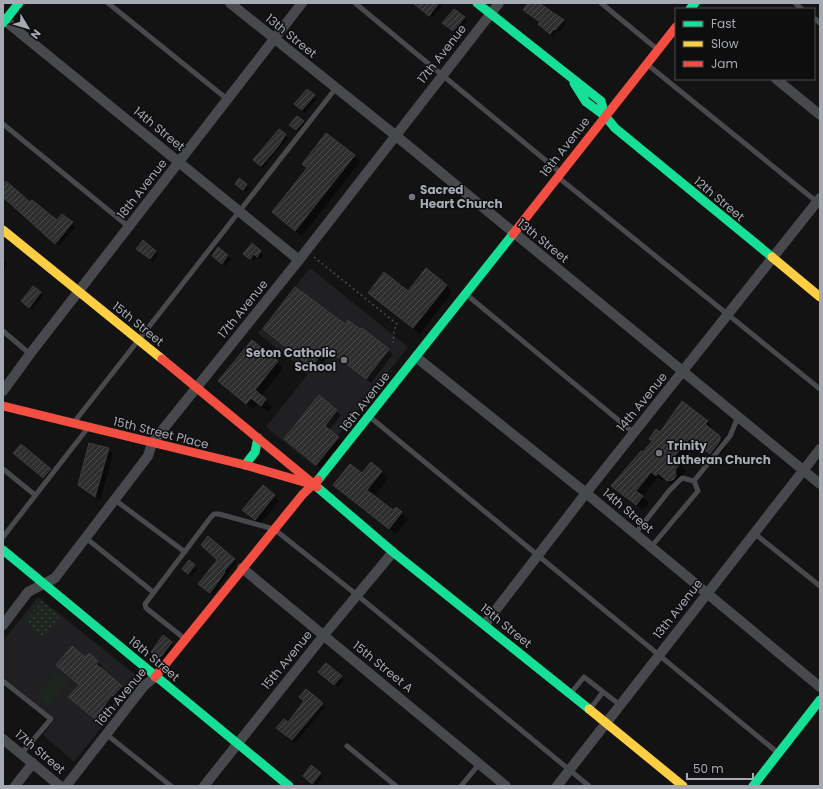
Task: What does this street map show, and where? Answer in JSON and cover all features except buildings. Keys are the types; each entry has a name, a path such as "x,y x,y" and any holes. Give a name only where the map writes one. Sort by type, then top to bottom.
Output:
{"street":[{"path":"4,20 19,3"},
{"name":"13th Street","path":"230,3 273,39 395,135 820,484"},
{"name":"18th Avenue","path":"3,391 302,3"},
{"name":"12th Street","path":"477,3 573,80 583,85 600,101 606,116 615,128 820,297"},
{"name":"17th Avenue","path":"3,625 28,592 55,578 148,456 152,444 299,260 499,3"},
{"name":"14th Street","path":"4,20 299,260"},
{"name":"16th Avenue","path":"66,786 144,686 155,677 303,494 324,475 675,28"},
{"path":"777,80 820,115"},
{"name":"14th Avenue","path":"485,624 586,493 773,259 818,200"},
{"name":"15th Street","path":"3,230 293,466 313,485 393,552 485,624 683,786"},
{"name":"14th Street","path":"416,357 586,493 820,687"},
{"name":"15th Street Place","path":"3,406 152,444 245,465 313,485"},
{"path":"245,465 255,452 258,438"},
{"name":"13th Avenue","path":"557,786 820,449"},
{"name":"16th Street","path":"3,550 155,677 289,786"},
{"name":"15th Avenue","path":"204,786 324,635 393,552"},
{"name":"15th Street A","path":"242,568 506,786"},
{"path":"753,786 820,700"},
{"name":"17th Street","path":"3,739 60,786"},
{"path":"15,786 33,763"}],"lane":[{"path":"108,3 227,99"},
{"path":"355,3 443,74 560,175 820,390"},
{"path":"601,3 658,49"},
{"path":"647,64 818,200"},
{"path":"73,424 336,88"},
{"path":"3,124 129,227"},
{"path":"466,295 634,433"},
{"path":"3,331 30,354"},
{"path":"369,416 778,754"},
{"path":"694,481 730,436 738,417"},
{"path":"3,537 88,427"},
{"path":"3,469 36,495"},
{"path":"635,534 669,491 682,478 694,481"},
{"path":"651,547 698,491 694,481"},
{"path":"115,500 184,552"},
{"path":"185,640 146,608 145,604 214,514 274,529 358,595 589,786"},
{"path":"754,533 820,586"},
{"path":"86,538 153,592"},
{"path":"570,694 584,677 620,705"},
{"path":"3,680 51,719 21,754"},
{"path":"589,710 603,692"},
{"path":"106,734 171,786"},
{"path":"347,746 396,786"},
{"path":"462,786 480,763"}],"path":[{"path":"314,257 397,324 394,330 393,343"}],"shaded area":[{"name":"Seton Catholic School","path":"310,268 408,347 314,466 266,427 308,374 258,333"},
{"path":"38,597 137,676 139,680 74,762 43,735 55,719 3,677 3,641"},
{"path":"42,601 60,616 43,636 25,621"},
{"path":"57,672 69,681 48,705 37,696"}],"traffic: fast":[{"path":"3,23 19,3"},
{"path":"477,3 601,101 605,116 615,128 772,257"},
{"path":"691,8 695,3"},
{"path":"574,83 586,102 605,116"},
{"path":"318,480 513,234"},
{"path":"245,465 255,452 258,438"},
{"path":"317,487 393,552 589,709"},
{"path":"3,550 289,786"},
{"path":"753,786 820,700"}],"traffic: slow":[{"path":"3,230 162,359"},
{"path":"772,257 820,297"},
{"path":"589,709 683,786"}],"traffic: jam":[{"path":"513,234 675,28"},
{"path":"162,359 317,487"},
{"path":"3,406 245,465 311,484"},
{"path":"155,677 303,494 318,480"}],"place":[{"name":"Sacred Heart Church","path":"412,197"},
{"name":"Seton Catholic School","path":"344,360"},
{"name":"Trinity Lutheran Church","path":"659,453"}]}
